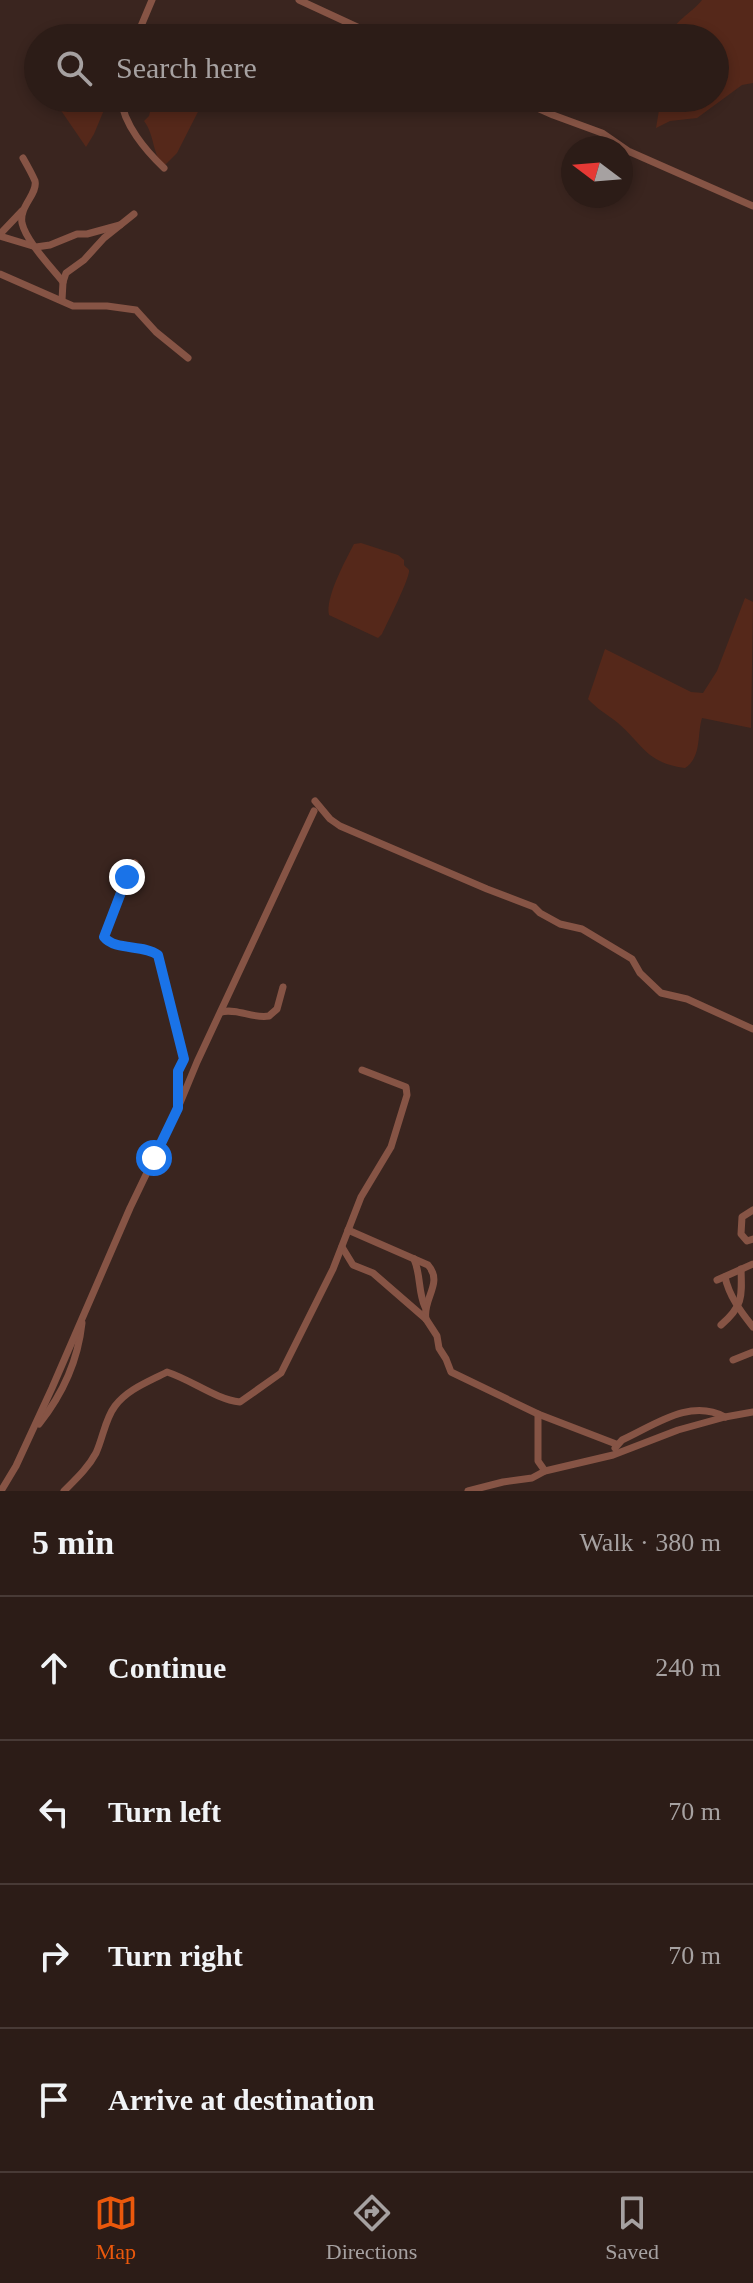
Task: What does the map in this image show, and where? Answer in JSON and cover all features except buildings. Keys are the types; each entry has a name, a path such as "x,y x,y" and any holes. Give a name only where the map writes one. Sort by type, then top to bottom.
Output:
{"street":[{"path":"142,24 152,0"},
{"path":"299,0 351,24"},
{"path":"125,112 146,151 164,168"},
{"path":"546,112 602,133 628,151 753,206"},
{"path":"23,158 35,189 22,211 0,235 36,247 120,225"},
{"path":"22,211 22,225 63,282"},
{"path":"62,300 66,273 134,214"},
{"path":"0,274 73,306 136,310 156,332 188,358"},
{"path":"315,801 340,826 534,907 560,924 582,929 632,959 640,973 661,993 687,999 753,1029"},
{"path":"1,1491 30,1435 130,1208 314,811"},
{"path":"135,863 120,892 104,937 108,942 150,950 158,955 184,1059 178,1071 178,1108"},
{"path":"221,1012 229,1010 269,1016 277,1009 283,987"},
{"path":"64,1491 85,1470 97,1451 113,1409 127,1393 147,1382 167,1372 230,1401 240,1402 281,1373 318,1302 361,1197 391,1147 407,1095 406,1087 362,1070"},
{"path":"753,1210 742,1217 741,1234 747,1241 753,1239"},
{"path":"348,1230 428,1265 434,1272 435,1281 425,1307"},
{"path":"342,1247 353,1265 373,1273 426,1319 437,1336 439,1348 451,1372 538,1414 616,1444"},
{"path":"414,1259 426,1319"},
{"path":"753,1264 717,1280 727,1287 753,1326"},
{"path":"721,1325 735,1313 742,1297 741,1269"},
{"path":"753,1320 753,1326"},
{"path":"733,1360 753,1352"},
{"path":"613,1455 616,1444 622,1440 689,1410 706,1409 725,1417"},
{"path":"468,1491 532,1478 545,1471 613,1455 643,1442 725,1417 753,1412"},
{"path":"538,1414 538,1461 545,1471"}],"shaded area":[{"path":"702,0 753,0 753,83 742,85 729,95 729,24 677,24"},
{"path":"62,112 103,112 86,147"},
{"path":"150,112 198,112 177,153 164,166 144,121"},
{"path":"659,112 705,112 697,118 670,121 656,128"},
{"path":"361,543 398,555 409,570 398,601 378,638 329,615 330,599 341,569 354,544"},
{"path":"745,598 753,602 751,728 702,718 694,758 685,768 672,766 654,758 588,699 605,649 691,692 703,693 717,671"}],"route":[{"path":"127,877 104,937 108,942 150,950 158,955 184,1059 178,1071 178,1108 154,1158"}]}
